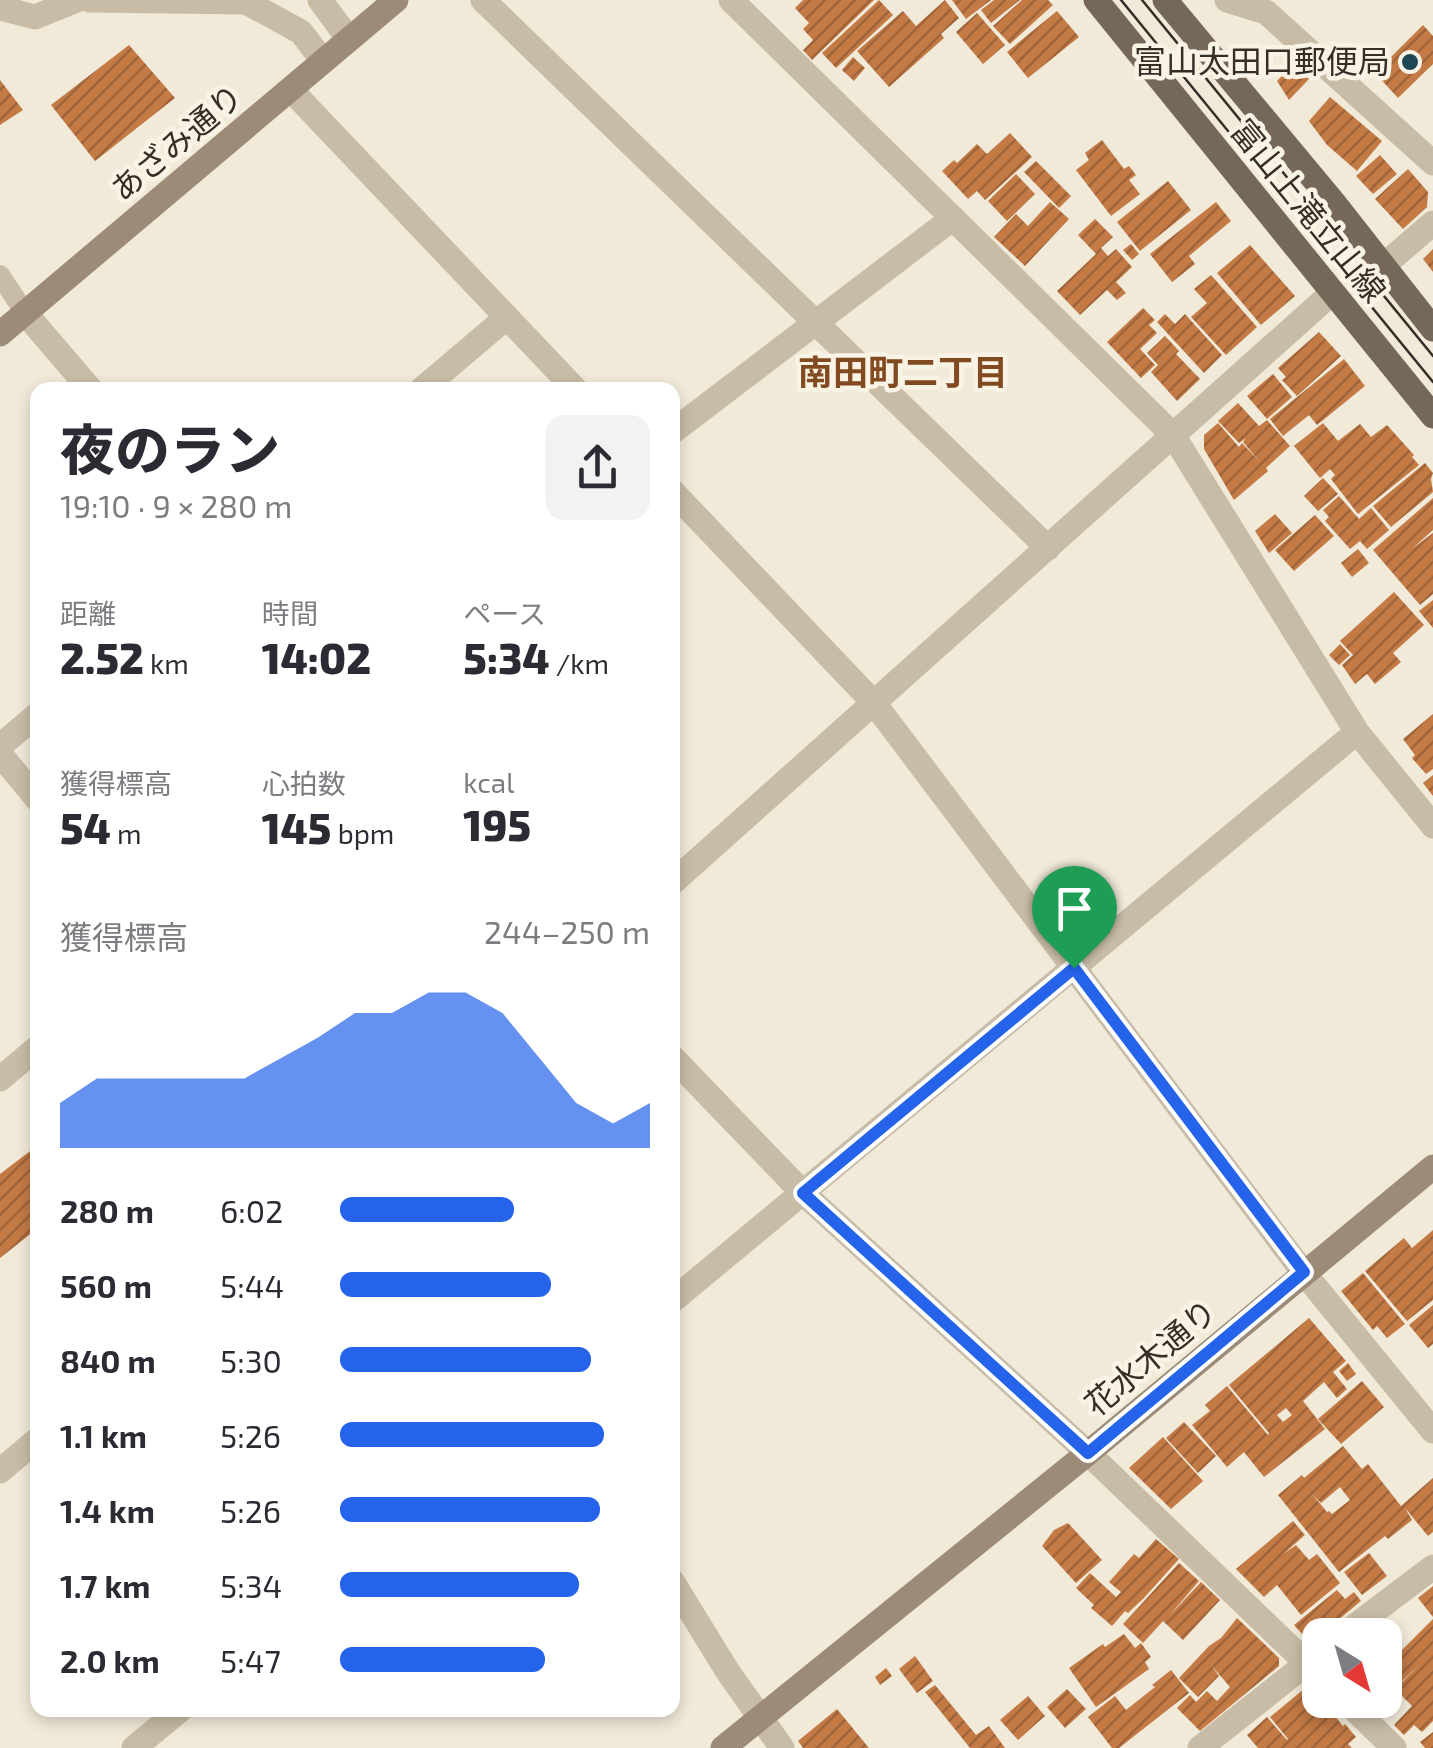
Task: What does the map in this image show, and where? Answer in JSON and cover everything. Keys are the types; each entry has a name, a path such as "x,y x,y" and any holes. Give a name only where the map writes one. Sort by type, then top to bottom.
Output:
{"main road":[{"name":"富山上滝立山線","path":"1096,0 1433,416"},
{"name":"富山上滝立山線","path":"1165,0 1433,329"}],"street":[{"path":"0,5 36,16 76,0"},
{"path":"90,0 246,2 300,32 323,61"},
{"path":"320,0 348,38"},
{"name":"あざみ通り","path":"0,334 396,0"},
{"path":"483,0 1048,548"},
{"path":"731,0 1174,435 1357,732 1433,826"},
{"path":"1228,0 1272,6 1433,164"},
{"path":"291,90 568,382"},
{"path":"680,426 953,218"},
{"path":"1383,266 1433,223"},
{"path":"680,876 1332,293"},
{"path":"25,313 84,382"},
{"path":"430,382 507,317"},
{"path":"680,499 874,702 1304,1272 1433,1431"},
{"path":"0,746 30,721"},
{"path":"680,1294 1357,732"},
{"path":"0,754 30,790"},
{"path":"0,1079 30,1060"},
{"path":"680,1065 803,1193 1302,1651"},
{"name":"花水木通り","path":"723,1748 1433,1167"},
{"path":"0,1471 30,1446"},
{"path":"1366,1618 1433,1567"},
{"path":"680,1594 728,1672 782,1748"},
{"path":"1200,1748 1302,1674"},
{"path":"134,1748 172,1717"},
{"path":"1363,1718 1394,1748"}],"lane":[{"path":"0,275 25,313"}],"building":[{"path":"803,0 874,0 812,60 803,50 813,40 803,29 809,23 795,8"},
{"path":"879,0 893,15 836,68 822,53"},
{"path":"945,0 959,18 941,34 944,38 889,87 857,51 903,11 916,26"},
{"path":"952,0 991,0 966,19"},
{"path":"994,0 1020,0 991,23 981,10"},
{"path":"1022,0 1048,0 1053,5 1010,44 993,26"},
{"path":"1057,11 1079,37 1028,78 1007,52"},
{"path":"977,13 1005,45 983,64 956,32"},
{"path":"1423,25 1433,36 1433,64 1398,98 1375,73"},
{"path":"129,45 175,98 95,161 51,105"},
{"path":"853,57 865,68 854,81 842,70"},
{"path":"1293,64 1309,79 1289,100 1277,81"},
{"path":"0,80 23,110 0,125"},
{"path":"1330,97 1382,141 1357,171 1327,145 1309,121"},
{"path":"1010,133 1032,157 985,200 977,191 968,199 942,171 977,144 987,154"},
{"path":"1102,140 1124,169 1129,166 1136,175 1129,180 1140,194 1111,216 1076,170 1089,160 1085,153"},
{"path":"1380,155 1397,174 1373,194 1356,176"},
{"path":"1036,161 1071,196 1059,208 1024,172"},
{"path":"1408,169 1428,192 1427,207 1403,229 1375,199"},
{"path":"1016,174 1035,194 1007,221 988,201"},
{"path":"1168,181 1191,210 1140,251 1117,222"},
{"path":"1050,202 1069,219 1025,266 994,237 1016,214 1028,226"},
{"path":"1216,202 1231,221 1189,256 1195,264 1172,282 1150,254"},
{"path":"1095,219 1113,237 1101,248 1108,256 1116,249 1132,267 1116,282 1126,293 1117,300 1107,290 1080,315 1057,291 1096,254 1078,235"},
{"path":"1131,244 1139,254 1132,260 1123,250"},
{"path":"1250,245 1295,296 1261,325 1217,273"},
{"path":"1433,249 1433,272 1423,259"},
{"path":"1211,275 1257,327 1226,355 1191,317 1207,303 1194,289"},
{"path":"1143,308 1155,320 1149,325 1157,333 1140,349 1155,365 1141,378 1107,342"},
{"path":"1165,314 1175,324 1185,314 1222,355 1204,373 1157,322"},
{"path":"1319,332 1341,356 1297,396 1282,380 1286,377 1278,368"},
{"path":"1165,336 1200,379 1177,401 1151,372 1158,365 1147,353"},
{"path":"1344,359 1365,386 1317,425 1309,415 1283,436 1270,419"},
{"path":"1273,374 1292,397 1267,419 1247,396"},
{"path":"1238,403 1259,426 1267,420 1290,446 1234,500 1204,449 1204,435 1218,423 1239,447 1242,443 1260,462 1243,442 1246,438 1239,443 1218,421"},
{"path":"1323,423 1338,441 1360,424 1371,437 1387,425 1419,465 1358,514 1331,479 1335,475 1330,469 1320,478 1294,446"},
{"path":"1425,463 1433,473 1433,492 1391,527 1373,506"},
{"path":"1323,478 1338,494 1318,511 1304,496"},
{"path":"1339,496 1359,519 1371,508 1389,530 1367,549 1360,541 1350,549 1325,521 1329,517 1323,510"},
{"path":"1433,498 1433,530 1413,548 1433,533 1433,594 1420,605 1373,550"},
{"path":"1275,514 1292,533 1269,553 1255,531"},
{"path":"1315,515 1334,536 1294,571 1275,550"},
{"path":"1358,549 1369,563 1352,577 1341,563"},
{"path":"1394,592 1424,625 1393,653 1401,662 1375,684 1367,674 1355,684 1342,665 1353,655 1340,641"},
{"path":"1433,600 1433,628 1419,611"},
{"path":"1340,644 1350,655 1339,665 1329,655"},
{"path":"1433,714 1433,769 1426,774 1403,739"},
{"path":"1433,775 1433,796 1423,783"},
{"path":"30,1151 30,1234 0,1258 0,1174"},
{"path":"1433,1230 1433,1300 1407,1321 1365,1271 1404,1238 1412,1248"},
{"path":"1363,1273 1405,1324 1387,1338 1377,1326 1373,1330 1341,1291"},
{"path":"1433,1305 1433,1344 1428,1348 1409,1325"},
{"path":"1309,1318 1346,1361 1333,1372 1347,1389 1337,1398 1324,1382 1303,1401 1325,1429 1264,1477 1244,1452 1227,1467 1192,1425 1210,1411 1205,1405 1227,1386 1268,1435 1229,1385","holes":["1286,1408 1292,1415 1283,1422 1277,1415"]},
{"path":"1348,1363 1356,1374 1347,1381 1339,1371"},
{"path":"1362,1381 1384,1407 1341,1444 1318,1419"},
{"path":"1184,1422 1216,1456 1198,1473 1166,1438"},
{"path":"1163,1437 1203,1481 1171,1509 1129,1468"},
{"path":"1343,1446 1362,1469 1368,1464 1401,1506 1433,1478 1433,1532 1428,1536 1405,1508 1412,1520 1339,1572 1278,1495 1302,1475 1304,1478","holes":["1340,1487 1350,1500 1332,1514 1327,1512 1312,1494 1321,1503"]},
{"path":"1293,1521 1305,1535 1283,1554 1296,1545 1309,1560 1317,1554 1340,1583 1301,1615 1277,1585 1264,1597 1236,1569"},
{"path":"1068,1523 1102,1560 1076,1583 1042,1546 1054,1530"},
{"path":"1156,1539 1179,1559 1112,1626 1076,1588 1090,1573 1116,1597 1121,1592 1109,1582 1134,1554 1139,1558"},
{"path":"1369,1553 1387,1576 1362,1595 1344,1572"},
{"path":"1179,1563 1199,1581 1169,1616 1201,1582 1220,1600 1183,1640 1163,1621 1143,1643 1123,1624"},
{"path":"1433,1586 1433,1617 1418,1598"},
{"path":"1337,1590 1345,1599 1354,1592 1361,1601 1341,1618 1303,1618"},
{"path":"1237,1618 1279,1658 1279,1666 1200,1731 1177,1708 1190,1695 1196,1702 1207,1691 1217,1701 1230,1687 1211,1665 1219,1676 1198,1697 1179,1678"},
{"path":"1433,1619 1433,1721 1422,1732 1414,1725 1404,1735 1394,1725 1412,1706 1402,1696 1402,1682 1421,1663 1402,1681 1402,1650"},
{"path":"1124,1634 1135,1648 1141,1643 1151,1657 1145,1662 1149,1669 1096,1707 1069,1668"},
{"path":"915,1656 933,1681 917,1693 899,1669"},
{"path":"886,1668 892,1676 880,1685 875,1677"},
{"path":"1171,1670 1189,1693 1119,1748 1112,1748 1088,1717 1115,1696 1126,1710"},
{"path":"935,1685 976,1735 989,1726 1005,1748 970,1748 925,1692"},
{"path":"1067,1689 1086,1709 1065,1728 1047,1707"},
{"path":"1302,1691 1302,1718 1337,1718 1356,1737 1348,1744 1352,1748 1258,1748 1247,1735 1267,1717 1288,1739 1270,1717"},
{"path":"1028,1696 1045,1716 1018,1740 1000,1720"},
{"path":"837,1709 869,1748 803,1748 798,1741"},
{"path":"1433,1732 1433,1748 1425,1748 1420,1742"}],"tram line":[{"path":"1121,0 1433,382"},
{"path":"1142,0 1433,356"}],"place":[{"name":"富山太田口郵便局","path":"1410,62"}],"district":[{"name":"南田町二丁目","path":"903,373"}],"route":[{"path":"1074,968 1304,1272 1088,1453 803,1193 1074,968"}]}
